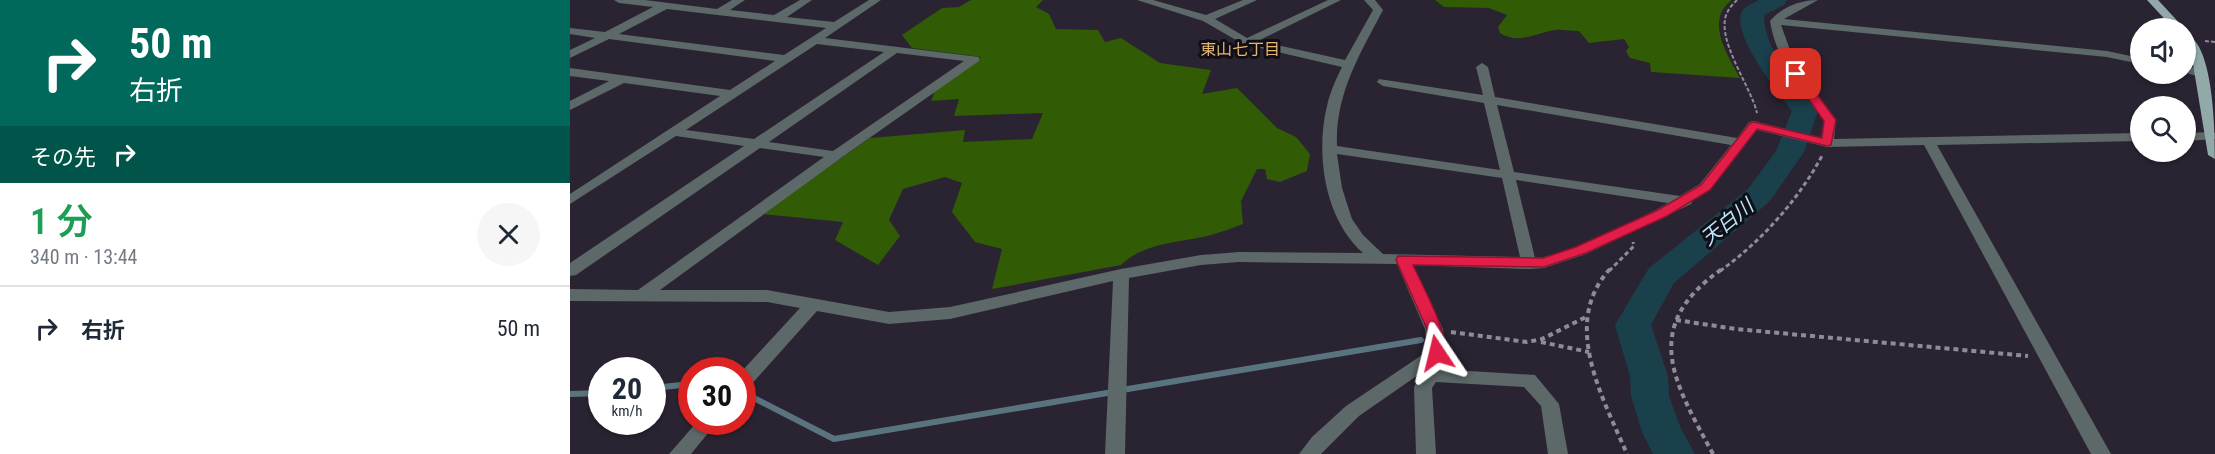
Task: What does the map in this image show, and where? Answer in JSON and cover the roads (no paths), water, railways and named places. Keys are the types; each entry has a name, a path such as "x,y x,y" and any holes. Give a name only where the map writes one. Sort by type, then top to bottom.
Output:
{"main road":[{"path":"2152,0 2169,18"},
{"path":"2196,51 2215,155"}],"street":[{"path":"619,0 669,3 718,12 836,26"},
{"path":"718,12 740,0"},
{"path":"776,19 807,0"},
{"path":"570,200 876,0"},
{"path":"1143,0 1207,19 1247,42 1350,65"},
{"path":"1159,5 1171,0"},
{"path":"1207,19 1252,0"},
{"path":"1247,42 1336,0"},
{"path":"1369,0 1378,10 1350,65 1333,107 1330,149 1337,198 1343,217 1351,233 1380,260"},
{"path":"1775,21 1786,12 1814,0"},
{"path":"570,55 669,3"},
{"path":"1775,21 2107,54 2130,59"},
{"path":"1775,21 1777,38 1786,57 1830,120 1827,143"},
{"path":"570,32 787,58"},
{"path":"642,295 836,155 975,59 814,40"},
{"path":"570,271 896,49"},
{"path":"1482,67 1529,264"},
{"path":"570,72 732,94"},
{"path":"2196,72 2201,73"},
{"path":"570,105 622,79"},
{"path":"1383,82 1741,143"},
{"path":"570,295 767,296 889,318 950,313 1121,274 1190,261 1239,257 1544,263 1581,250 1686,201 1705,187 1754,125 1827,143 2130,137"},
{"path":"674,132 836,155"},
{"path":"2196,136 2212,136"},
{"path":"1928,140 2101,454"},
{"path":"1330,149 1686,201"},
{"path":"1403,260 1434,329 1437,353 1423,387 1426,454"},
{"path":"1115,454 1121,274"},
{"path":"756,367 813,304"},
{"path":"1310,454 1351,411 1406,374 1429,370 1529,380 1550,405 1558,454"},
{"path":"679,454 696,435"}],"waterway":[{"name":"天白川","path":"1674,454 1662,432 1650,396 1649,376 1633,325 1661,276 1759,195 1790,152 1805,111 1770,64 1756,37 1753,24 1753,12 1776,0"},
{"path":"1122,390 1421,340"},
{"path":"666,387 678,385"},
{"path":"756,399 834,439 1113,392"},
{"path":"570,394 588,393"}],"district":[{"name":"東山七丁目","path":"1240,49"}]}
